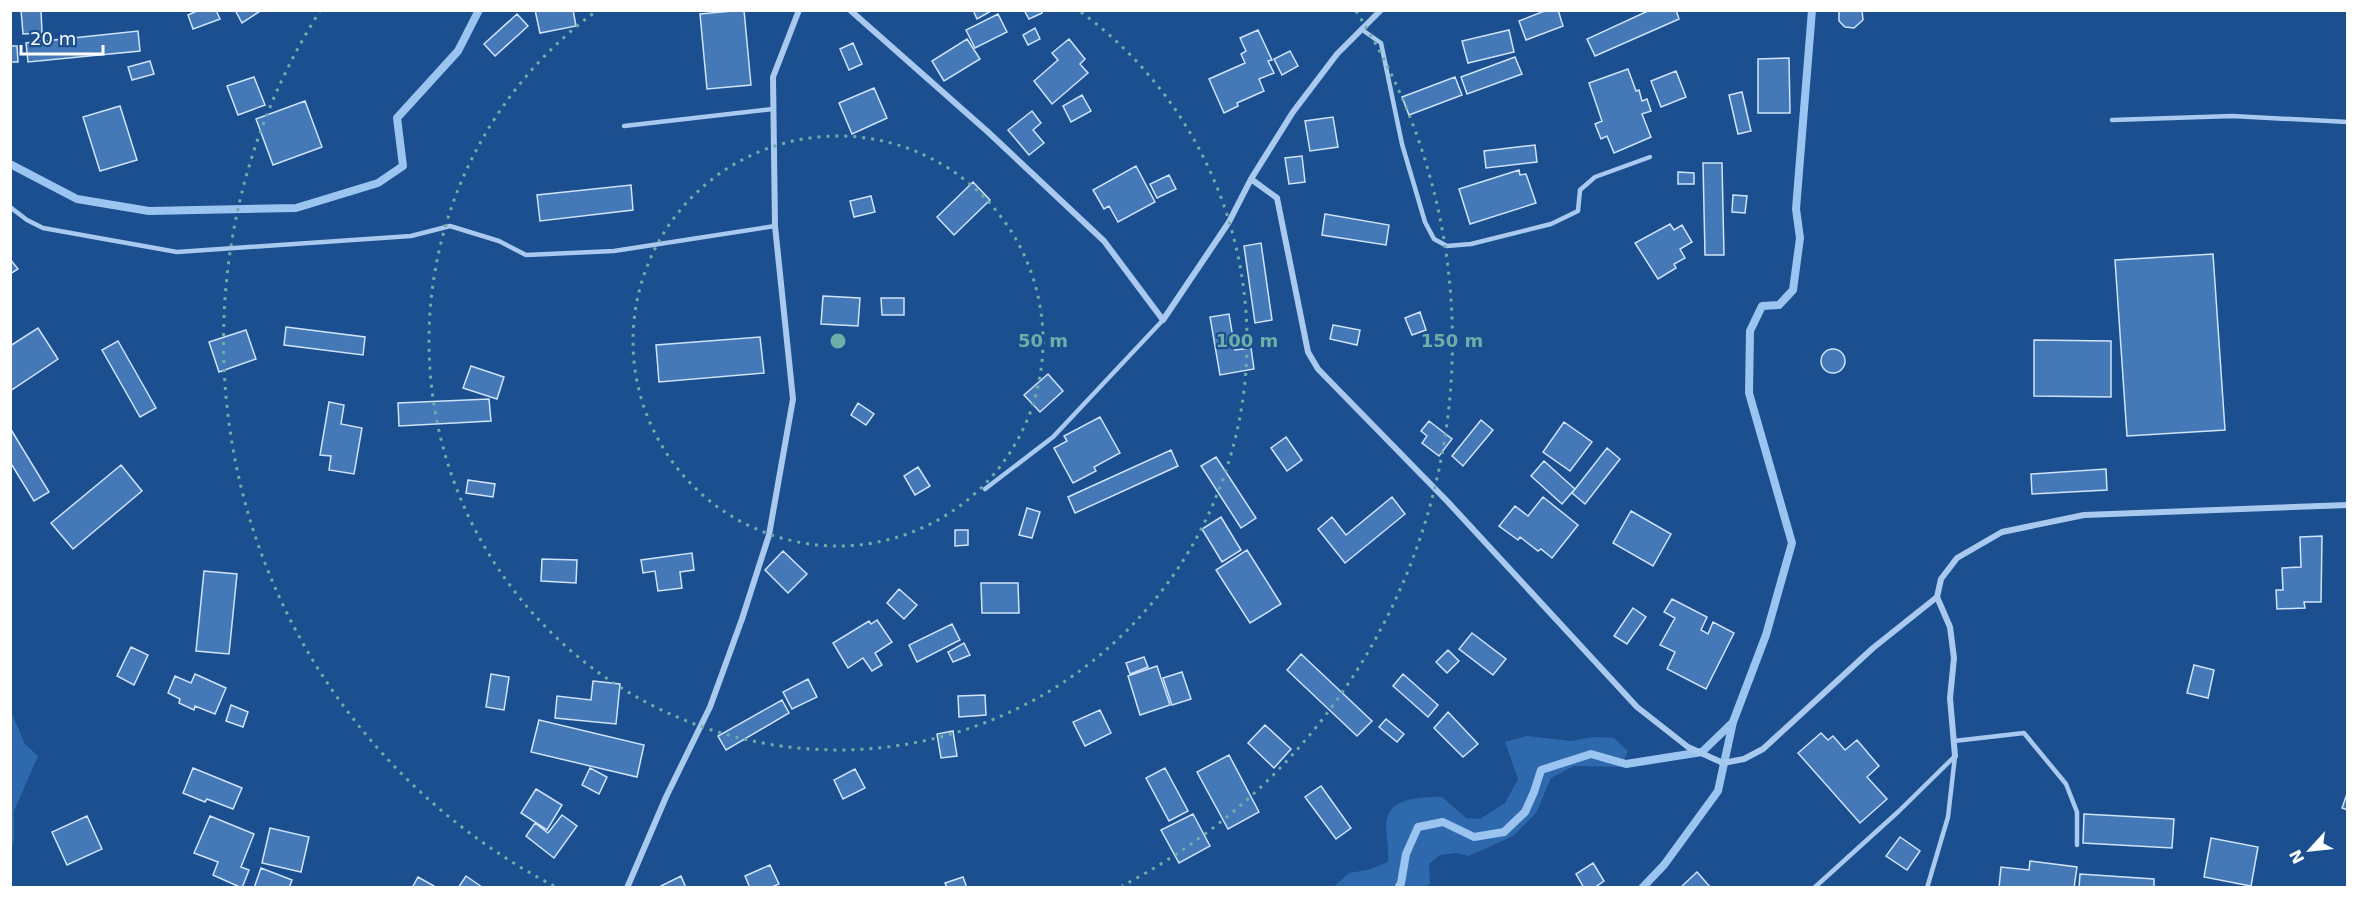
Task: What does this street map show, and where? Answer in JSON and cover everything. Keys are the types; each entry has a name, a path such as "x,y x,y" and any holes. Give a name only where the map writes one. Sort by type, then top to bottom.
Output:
{"street":[{"path":"627,888 666,797 710,707 769,535 793,399 775,226 773,77 799,10"},
{"path":"850,10 988,132 1104,241 1163,320 1229,222 1251,179 1293,112 1337,54 1381,10"},
{"path":"1251,179 1277,198 1308,352 1318,369 1448,501 1637,706 1688,747 1724,763 1744,759 1763,749 1873,648 1937,597"},
{"path":"1955,756 1950,698 1954,658 1950,627 1937,597 1941,579 1957,558 2002,532 2084,515 2348,505"}],"lane":[{"path":"1361,29 1381,43 1402,144 1425,222 1434,239 1447,246 1471,244 1551,224 1578,212 1580,190 1595,177 1650,158"},
{"path":"624,126 773,110"},
{"path":"2112,120 2232,116 2348,122"},
{"path":"10,207 27,220 43,228 177,252 411,236 450,226 499,241 526,255 614,251 775,226"},
{"path":"985,489 1053,437 1163,320"},
{"path":"1954,741 2024,733 2066,784 2077,812 2077,844"},
{"path":"1814,888 1899,811 1955,756"},
{"path":"1927,888 1948,817 1955,756"}],"shaded area":[{"path":"11,712 25,744 38,756 14,811 14,839 11,854"},
{"path":"1527,736 1571,741 1593,737 1614,738 1628,751 1621,767 1574,766 1551,778 1536,813 1513,836 1469,856 1457,853 1440,855 1429,864 1430,884 1425,887 1333,887 1349,873 1368,870 1388,862 1387,818 1391,810 1405,801 1442,797 1466,818 1480,819 1505,803 1518,779 1505,742"}],"building":[{"path":"21,10 41,10 42,33 23,34"},
{"path":"199,10 216,10 220,19 193,29 188,15"},
{"path":"235,10 262,10 242,23"},
{"path":"535,10 573,10 576,26 540,33"},
{"path":"744,10 751,85 707,89 700,14"},
{"path":"973,10 993,10 977,19"},
{"path":"1024,10 1041,10 1042,13 1029,19"},
{"path":"1547,10 1558,10 1563,26 1526,40 1519,21"},
{"path":"1650,10 1676,10 1679,19 1595,56 1587,39"},
{"path":"1839,10 1862,10 1863,20 1854,28 1845,27 1839,21"},
{"path":"517,14 528,26 495,56 484,44"},
{"path":"998,14 1007,32 975,48 966,30"},
{"path":"1035,28 1040,39 1028,45 1023,35"},
{"path":"1258,30 1272,60 1268,61 1274,73 1259,79 1264,91 1237,103 1238,106 1224,113 1209,79 1245,63 1241,54 1246,51 1240,38"},
{"path":"1509,30 1514,52 1468,63 1462,41"},
{"path":"138,31 140,51 28,62 26,43"},
{"path":"967,39 980,59 944,81 932,61"},
{"path":"1069,39 1085,59 1080,64 1088,73 1052,104 1034,81 1058,60 1052,53"},
{"path":"853,43 862,64 849,70 840,49"},
{"path":"10,46 17,46 18,62 10,62"},
{"path":"1290,51 1298,66 1282,75 1274,59"},
{"path":"1515,57 1522,74 1467,94 1461,77"},
{"path":"1789,58 1790,113 1758,113 1758,59"},
{"path":"150,61 154,74 132,80 128,67"},
{"path":"1628,69 1642,101 1647,99 1651,111 1642,114 1651,137 1614,153 1607,136 1601,139 1595,124 1602,121 1589,83"},
{"path":"1676,71 1686,97 1661,107 1651,81"},
{"path":"254,77 265,105 238,115 227,86"},
{"path":"1455,77 1462,95 1409,115 1402,97"},
{"path":"874,88 887,118 852,134 839,103"},
{"path":"1742,92 1751,131 1738,134 1729,95"},
{"path":"1082,95 1091,111 1071,122 1063,106"},
{"path":"305,101 322,147 273,165 256,119"},
{"path":"120,106 137,160 100,171 83,117"},
{"path":"1032,111 1041,123 1033,130 1044,143 1029,155 1008,130"},
{"path":"1333,117 1338,147 1310,151 1305,121"},
{"path":"1535,145 1537,162 1486,168 1484,151"},
{"path":"1302,156 1305,182 1289,184 1285,158"},
{"path":"1703,163 1722,163 1724,255 1705,255"},
{"path":"1136,166 1155,202 1118,222 1109,206 1104,209 1093,190"},
{"path":"1519,170 1520,175 1526,174 1536,203 1470,224 1459,189"},
{"path":"1678,172 1694,173 1694,184 1678,184"},
{"path":"1169,175 1176,189 1157,198 1150,184"},
{"path":"973,182 990,200 954,235 937,217"},
{"path":"631,185 633,210 540,221 537,195"},
{"path":"1733,195 1747,196 1745,213 1732,212"},
{"path":"871,196 875,212 854,217 850,201"},
{"path":"1325,214 1389,225 1386,245 1322,235"},
{"path":"1670,224 1674,230 1682,225 1692,242 1680,249 1685,258 1674,264 1676,268 1658,279 1635,243"},
{"path":"1261,243 1272,320 1255,323 1244,246"},
{"path":"2213,254 2225,430 2127,436 2115,260"},
{"path":"10,259 18,269 10,274"},
{"path":"823,296 860,298 858,326 821,324"},
{"path":"881,298 904,298 904,315 882,315"},
{"path":"1420,312 1426,330 1412,335 1405,318"},
{"path":"1229,314 1235,350 1251,348 1254,369 1220,375 1210,317"},
{"path":"1333,325 1360,330 1357,345 1330,339"},
{"path":"286,327 365,337 363,355 284,345"},
{"path":"38,328 58,359 10,391 10,346"},
{"path":"246,330 256,359 219,372 209,342"},
{"path":"760,337 764,373 659,382 656,345"},
{"path":"2034,340 2111,341 2111,397 2034,396"},
{"path":"118,341 156,408 140,417 102,350"},
{"path":"1828,349 1838,349 1845,356 1845,366 1838,373 1828,373 1821,366 1821,356"},
{"path":"471,366 504,377 497,399 463,388"},
{"path":"1048,374 1063,391 1040,412 1024,395"},
{"path":"489,399 491,421 399,426 398,403"},
{"path":"329,402 344,405 341,424 362,428 354,474 329,470 331,456 320,455"},
{"path":"858,403 874,414 866,425 851,415"},
{"path":"1100,417 1120,453 1094,467 1096,471 1073,483 1054,448 1067,441 1064,436"},
{"path":"1481,420 1493,430 1463,466 1452,456"},
{"path":"1429,421 1452,439 1439,456 1422,443 1427,436 1421,431"},
{"path":"1564,422 1592,442 1570,471 1543,452"},
{"path":"10,428 49,492 34,501 10,462"},
{"path":"1286,437 1302,460 1287,471 1271,448"},
{"path":"1607,448 1620,459 1585,504 1572,493"},
{"path":"1171,450 1178,466 1075,513 1068,497"},
{"path":"1216,457 1256,518 1241,528 1201,466"},
{"path":"1544,461 1575,489 1562,504 1531,476"},
{"path":"121,465 142,491 73,549 51,523"},
{"path":"918,467 930,486 915,495 904,476"},
{"path":"2106,469 2107,490 2032,494 2031,474"},
{"path":"468,480 495,484 493,497 466,493"},
{"path":"1392,497 1405,514 1345,563 1318,529 1332,517 1346,535"},
{"path":"1543,497 1578,525 1552,558 1541,549 1538,551 1520,537 1518,540 1499,526 1515,506 1528,516"},
{"path":"1027,508 1040,512 1032,538 1019,535"},
{"path":"1631,511 1671,534 1653,566 1613,543"},
{"path":"1221,517 1241,550 1222,562 1202,529"},
{"path":"955,530 968,530 968,545 955,546"},
{"path":"2322,536 2321,602 2304,602 2305,608 2277,609 2276,590 2283,590 2282,568 2301,567 2300,537"},
{"path":"1247,550 1281,604 1250,623 1216,570"},
{"path":"783,551 807,574 788,593 765,570"},
{"path":"692,553 694,570 680,572 682,588 658,591 655,571 643,573 641,560"},
{"path":"542,559 577,560 576,583 541,581"},
{"path":"204,571 237,574 229,654 196,651"},
{"path":"981,583 1018,583 1019,613 982,613"},
{"path":"899,589 917,605 904,619 887,603"},
{"path":"1672,599 1707,617 1701,630 1708,634 1713,622 1734,633 1706,689 1667,669 1675,652 1660,645 1675,618 1664,612"},
{"path":"1633,608 1646,617 1627,644 1614,636"},
{"path":"877,620 892,642 875,653 882,665 872,671 863,658 848,668 833,643 869,621 871,624"},
{"path":"952,624 960,640 917,662 909,645"},
{"path":"1472,633 1506,659 1493,675 1459,649"},
{"path":"964,643 970,655 953,662 948,652"},
{"path":"131,647 148,655 134,685 117,676"},
{"path":"1448,650 1459,661 1447,673 1436,662"},
{"path":"1301,654 1372,721 1357,736 1287,670"},
{"path":"1144,657 1148,667 1130,674 1126,663"},
{"path":"2194,665 2214,670 2208,698 2187,693"},
{"path":"1157,666 1170,705 1140,715 1128,676"},
{"path":"1182,672 1191,699 1172,705 1163,678"},
{"path":"195,674 226,688 215,714 195,706 194,710 179,703 180,699 168,693 175,676 191,683"},
{"path":"491,674 509,677 504,710 486,707"},
{"path":"1403,674 1438,705 1428,717 1393,686"},
{"path":"808,679 817,697 792,709 783,692"},
{"path":"593,681 620,684 616,724 555,718 557,696 591,700"},
{"path":"985,695 986,715 959,717 958,696"},
{"path":"782,700 789,713 726,750 718,736"},
{"path":"231,705 248,712 243,727 226,721"},
{"path":"1100,710 1111,733 1085,746 1073,722"},
{"path":"1448,712 1478,744 1463,757 1434,728"},
{"path":"1386,719 1404,734 1397,742 1379,727"},
{"path":"539,720 644,745 637,777 531,752"},
{"path":"1265,725 1291,749 1274,768 1248,743"},
{"path":"953,731 957,756 941,758 937,734"},
{"path":"1821,733 1828,740 1833,736 1845,750 1857,740 1879,766 1867,777 1887,799 1860,823 1798,753"},
{"path":"1229,755 1259,812 1228,829 1197,772"},
{"path":"193,768 242,788 233,809 207,799 205,802 183,793"},
{"path":"590,768 607,777 599,794 582,785"},
{"path":"1165,768 1188,811 1169,821 1146,778"},
{"path":"855,769 865,788 843,799 834,780"},
{"path":"1321,786 1351,828 1336,839 1305,797"},
{"path":"536,789 562,805 547,830 521,813"},
{"path":"2348,791 2348,810 2342,808"},
{"path":"1193,814 1210,846 1179,863 1161,830"},
{"path":"2084,814 2174,819 2172,848 2083,843"},
{"path":"562,815 577,826 554,858 526,836 535,823 548,833"},
{"path":"87,816 102,849 67,865 52,832"},
{"path":"210,816 254,834 241,867 249,870 242,888 213,875 218,862 194,853"},
{"path":"270,828 309,837 301,872 262,863"},
{"path":"1900,837 1920,851 1907,870 1886,856"},
{"path":"2211,838 2258,847 2251,886 2204,877"},
{"path":"2030,861 2077,867 2074,888 1999,888 2001,867 2029,870"},
{"path":"1593,863 1604,881 1594,888 1584,888 1576,874"},
{"path":"770,865 779,884 770,888 750,888 745,876"},
{"path":"261,868 292,880 289,888 254,888"},
{"path":"1697,872 1711,888 1680,888"},
{"path":"2080,874 2154,879 2154,888 2079,888"},
{"path":"466,876 482,887 458,888"},
{"path":"681,876 686,888 657,888"},
{"path":"418,877 434,886 433,888 412,888"},
{"path":"963,877 967,888 947,888 945,883"}],"waterway":[{"path":"10,164 77,199 149,211 296,208 378,183 403,166 397,118 458,51 479,10"},
{"path":"1642,888 1664,865 1718,791 1733,722 1766,635 1792,543 1749,393 1750,331 1762,306 1779,305 1793,290 1800,238 1796,209 1812,10"},
{"path":"1398,888 1406,854 1418,827 1443,822 1474,837 1504,832 1525,812 1541,770 1591,754 1626,764 1702,752 1733,722"}]}
